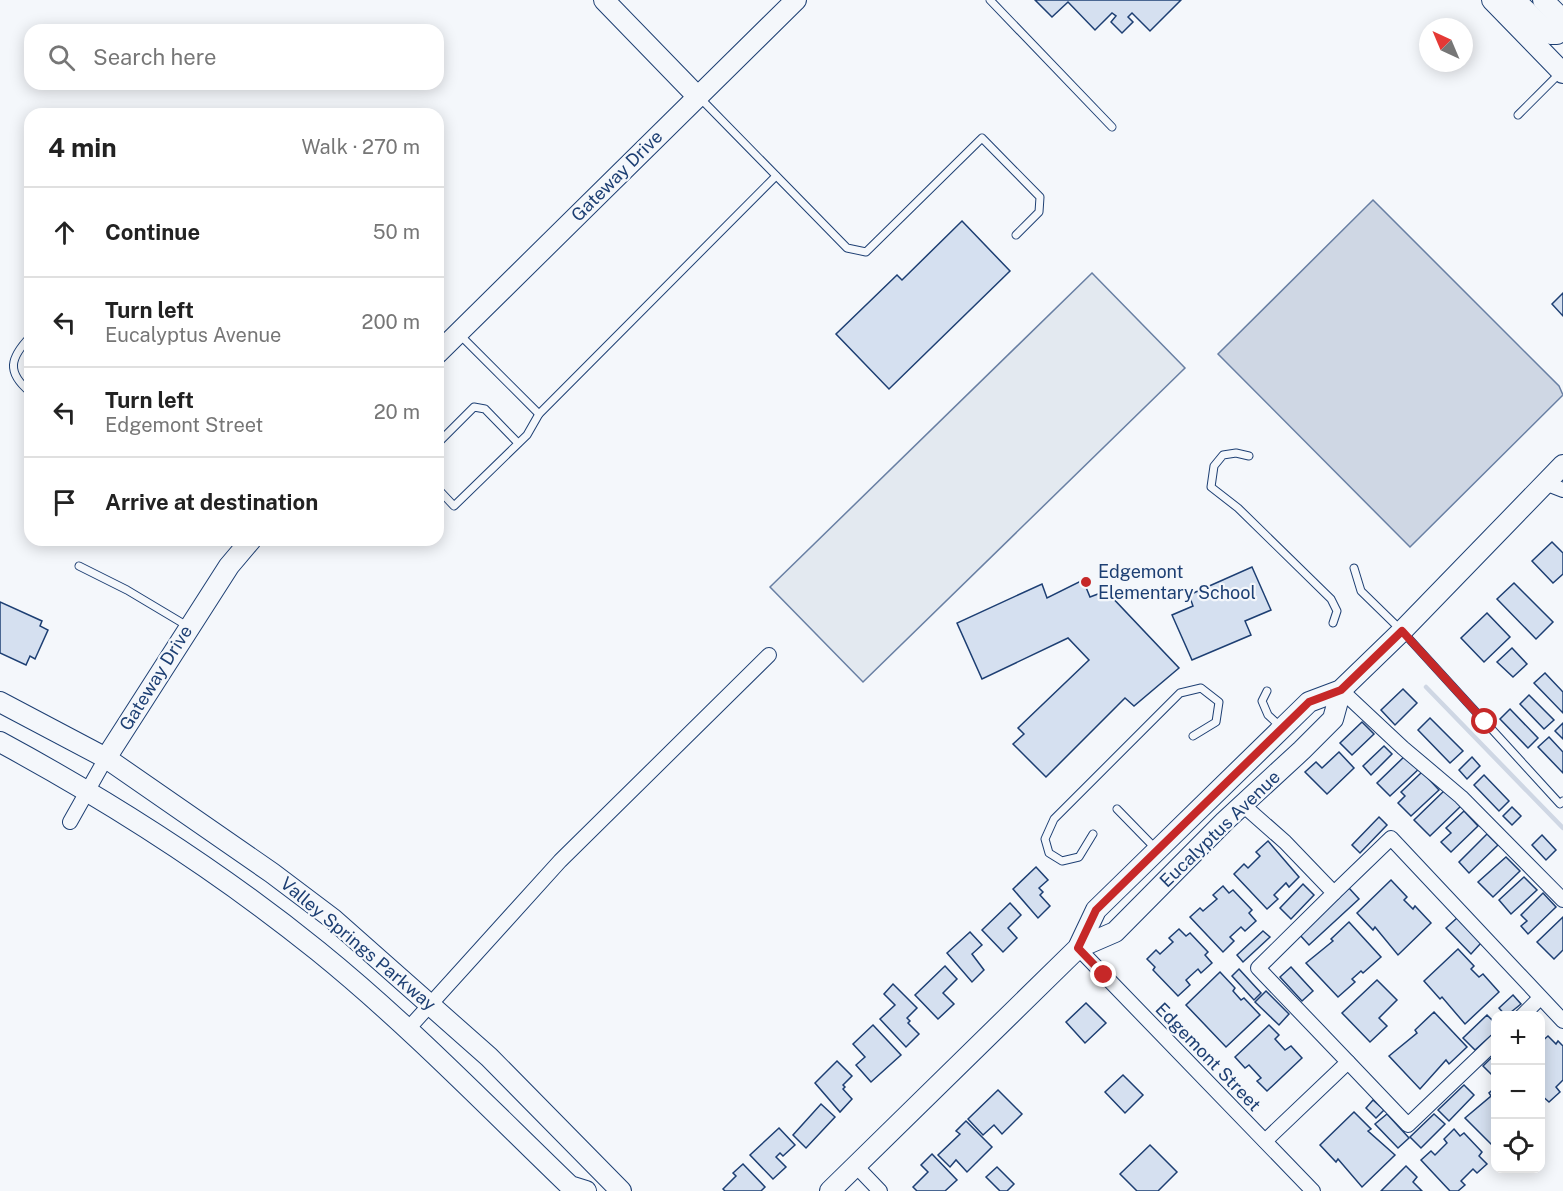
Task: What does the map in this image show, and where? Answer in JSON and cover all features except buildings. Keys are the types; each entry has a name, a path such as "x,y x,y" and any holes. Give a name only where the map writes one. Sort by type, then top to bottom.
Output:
{"street":[{"path":"604,0 698,97"},
{"name":"Gateway Drive","path":"444,347 796,0"},
{"path":"1492,0 1563,72"},
{"path":"1515,0 1550,34 1557,34 1563,29"},
{"name":"Eucalyptus Avenue","path":"830,1191 1078,948 1096,910 1309,702 1341,690 1554,487 1563,465"},
{"name":"Gateway Drive","path":"70,822 106,758 189,627 229,566 246,546"},
{"path":"408,1029 560,861 769,655"},
{"path":"1341,690 1403,748 1461,797 1563,900"},
{"name":"Eucalyptus Avenue","path":"1078,948 1115,932 1333,719 1341,690"},
{"name":"Valley Springs Parkway","path":"0,702 106,758 272,873 333,919 489,1057 621,1191"},
{"name":"Valley Springs Parkway","path":"0,742 87,792 251,900 317,951 408,1029 576,1189"},
{"path":"1243,805 1285,842 1334,893"},
{"path":"1491,1046 1408,1125 1258,968 1391,838 1563,1022"},
{"name":"Edgemont Street","path":"1078,948 1313,1191"},
{"path":"1527,1011 1540,998"},
{"path":"1265,1141 1348,1062"},
{"path":"856,1166 880,1191"}],"lane":[{"path":"990,0 1112,127"},
{"path":"1518,115 1563,72"},
{"path":"698,97 848,248 866,252 982,138 1040,197 1039,212 1016,235"},
{"path":"444,495 454,506 526,435 539,414 776,176"},
{"path":"458,333 539,414"},
{"path":"24,343 12,361 17,382 24,387"},
{"path":"444,436 474,407 485,409 518,443"},
{"path":"1249,456 1236,453 1223,455 1214,466 1211,487 1238,508 1331,598 1337,611 1333,623"},
{"path":"79,566 127,590 189,627"},
{"path":"1354,568 1361,591 1402,631 1562,804"},
{"path":"1093,834 1079,857 1062,861 1049,853 1046,839 1053,819 1180,693 1202,688 1219,702 1216,723 1193,735"},
{"path":"1267,691 1262,702 1268,715 1282,729"},
{"path":"1117,809 1157,851"}],"shaded area":[{"path":"1373,200 1559,386 1563,395 1410,547 1218,354"},
{"path":"1092,273 1185,368 863,682 770,587"}],"waterway":[{"path":"1426,687 1563,828"}],"place":[{"name":"Edgemont Elementary School","path":"1086,582"}],"route":[{"path":"1104,975 1078,948 1096,910 1309,702 1341,690 1402,631 1485,722"}]}
